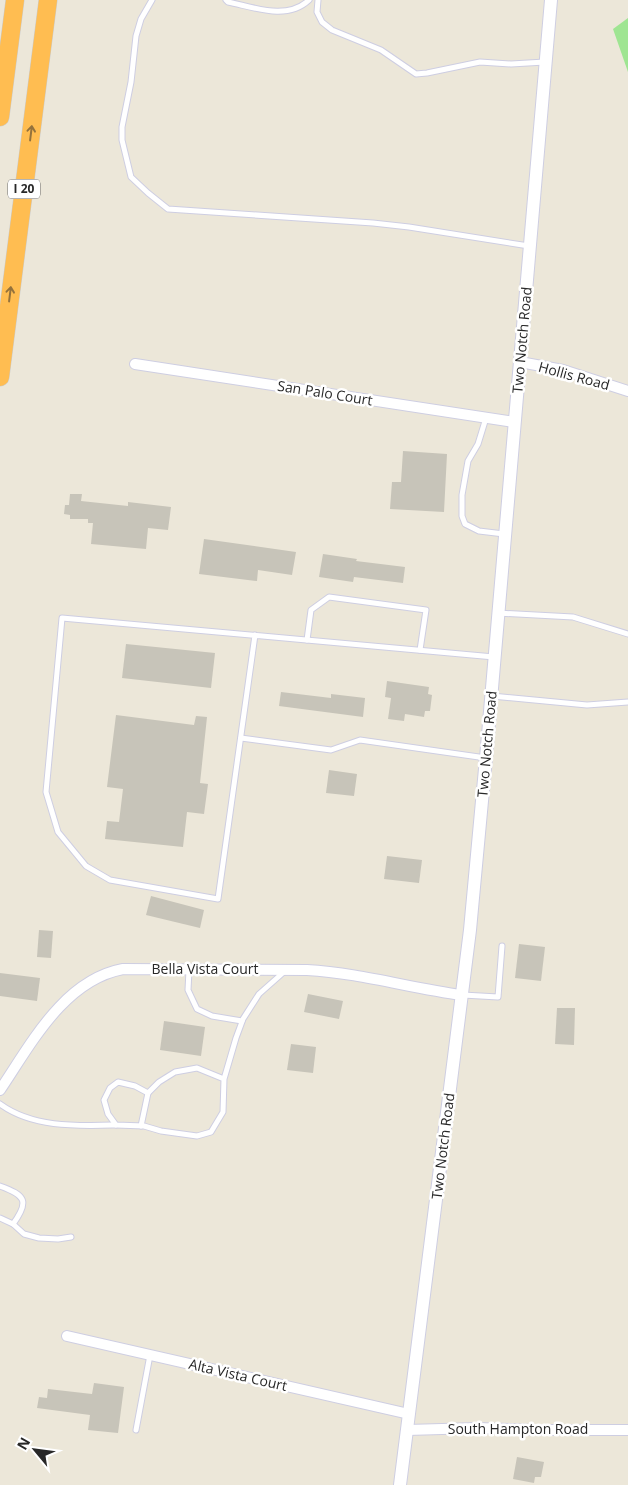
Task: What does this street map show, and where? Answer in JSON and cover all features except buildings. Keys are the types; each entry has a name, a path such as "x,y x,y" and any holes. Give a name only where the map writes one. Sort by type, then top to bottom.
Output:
{"highway":[{"path":"0,117 15,0"},
{"name":"I 20","path":"0,377 48,0"}],"street":[{"name":"Two Notch Road","path":"400,1485 462,995 486,758 551,0"},
{"name":"Hollis Road","path":"520,362 563,370 628,391"},
{"name":"San Palo Court","path":"135,364 514,422"},
{"name":"Bella Vista Court","path":"0,1090 35,1038 56,1011 91,981 112,971 123,969 330,971 462,995"},
{"name":"Alta Vista Court","path":"67,1336 409,1414"},
{"name":"South Hampton Road","path":"407,1430 477,1428 628,1430"}],"lane":[{"path":"152,0 141,19 136,36 131,82 122,127 122,140 131,177 148,194 168,209 391,225 530,246"},
{"path":"226,0 272,12 290,10 305,4 309,0"},
{"path":"318,0 317,12 322,22 332,30 380,50 416,74 427,74 480,62 511,64 546,62"},
{"path":"486,418 478,444 468,462 462,495 462,516 465,524 479,530 505,534"},
{"path":"307,640 311,610 329,597 426,610 420,650"},
{"path":"498,612 573,617 628,634"},
{"path":"254,635 218,899 110,880 86,866 58,832 46,792 62,618 254,635 495,657"},
{"path":"491,696 587,705 628,702"},
{"path":"241,738 331,750 360,740 486,758"},
{"path":"462,995 498,997 502,946"},
{"path":"189,970 188,990 197,1009 212,1016 242,1021"},
{"path":"0,1104 9,1110 42,1122 76,1126 142,1126 197,1136 211,1132 223,1112 224,1079 242,1021 259,994 288,970"},
{"path":"142,1126 148,1093 159,1082 175,1072 197,1068 224,1079"},
{"path":"116,1125 108,1114 104,1100 110,1088 118,1082 135,1086 148,1093"},
{"path":"0,1186 19,1194 23,1200 19,1216 13,1224"},
{"path":"0,1218 13,1224 24,1234 39,1238 58,1239 71,1237"},
{"path":"136,1430 150,1355"}],"green space":[{"path":"628,18 628,72 613,29"}]}
